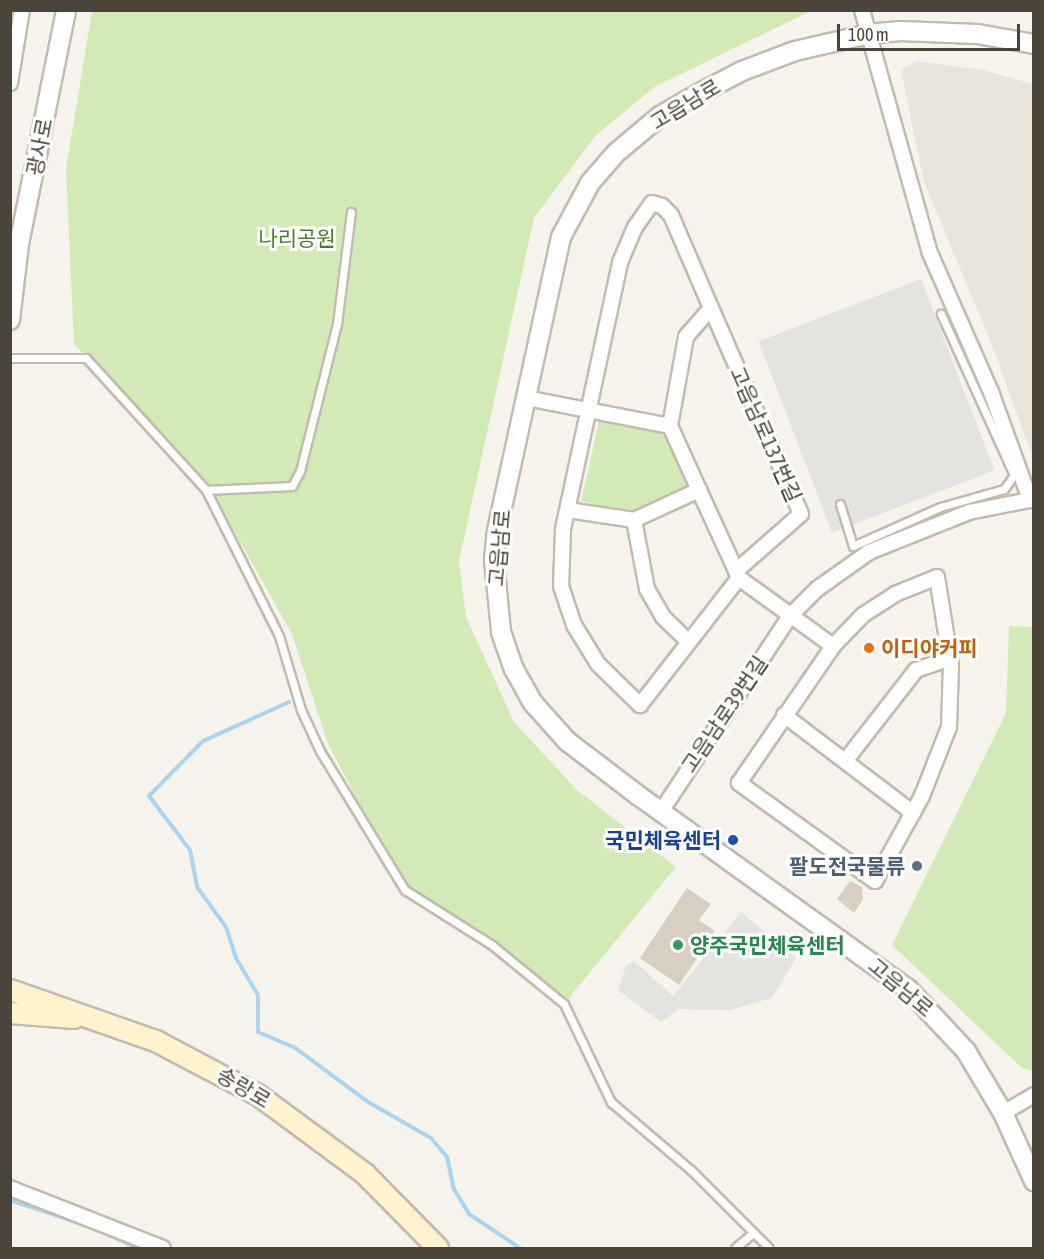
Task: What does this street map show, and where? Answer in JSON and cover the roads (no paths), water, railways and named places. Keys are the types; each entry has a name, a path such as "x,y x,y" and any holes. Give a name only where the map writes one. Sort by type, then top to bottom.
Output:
{"main road":[{"path":"10,980 54,1004"},
{"name":"송랑로","path":"10,990 156,1041 258,1095 365,1174 438,1248"},
{"path":"10,1013 100,1020"}],"street":[{"path":"10,83 22,10"},
{"name":"광사로","path":"10,320 19,244 66,10"},
{"path":"862,10 930,253 992,392 1032,499"},
{"name":"고읍남로","path":"1034,45 952,32 869,34 795,51 742,71 660,116 599,169 561,237 497,530 495,596 501,632 514,669 539,710 567,741 660,813 908,989 966,1051 1003,1113 1034,1181"},
{"name":"고읍남로137번길","path":"652,202 662,206 671,215 801,514 738,575 640,705 598,664 574,625 561,586 563,530 588,410 620,263 635,227 652,202"},
{"path":"711,308 686,337 670,426 738,575 789,617 833,646"},
{"path":"526,398 670,426"},
{"path":"568,510 634,520 699,490"},
{"name":"고읍남로39번길","path":"660,813 789,617 817,589 869,552 969,512 1032,499"},
{"path":"634,520 647,589 663,617 687,640"},
{"path":"937,577 950,658 949,727 934,769 913,813 875,881 739,783 833,646 863,615 895,594 937,577"},
{"path":"846,760 916,670 950,658"},
{"path":"784,715 913,813"},
{"path":"1003,1113 1034,1095"},
{"path":"10,1188 163,1248"}],"lane":[{"path":"206,490 292,486 300,471 337,324 351,212"},
{"path":"840,504 853,546 940,507 1004,489 1014,475 941,314"},
{"path":"10,358 86,358 206,490 279,636 301,710 320,751 405,890 492,945 564,1004 611,1102 691,1170 769,1248"},
{"path":"735,1248 753,1233"}],"waterway":[{"path":"289,702 203,741 149,796 190,850 197,887 226,927 236,958 258,995 258,1032 294,1047 368,1102 431,1138 447,1157 454,1189 469,1214 520,1248"},
{"path":"10,1200 94,1228 137,1248"}],"place":[{"name":"이디야커피","path":"869,648"},
{"name":"국민체육센터","path":"733,840"},
{"name":"팔도전국물류","path":"917,866"},
{"name":"양주국민체육센터","path":"678,945"}],"park label":[{"name":"나리공원","path":"297,238"}]}
